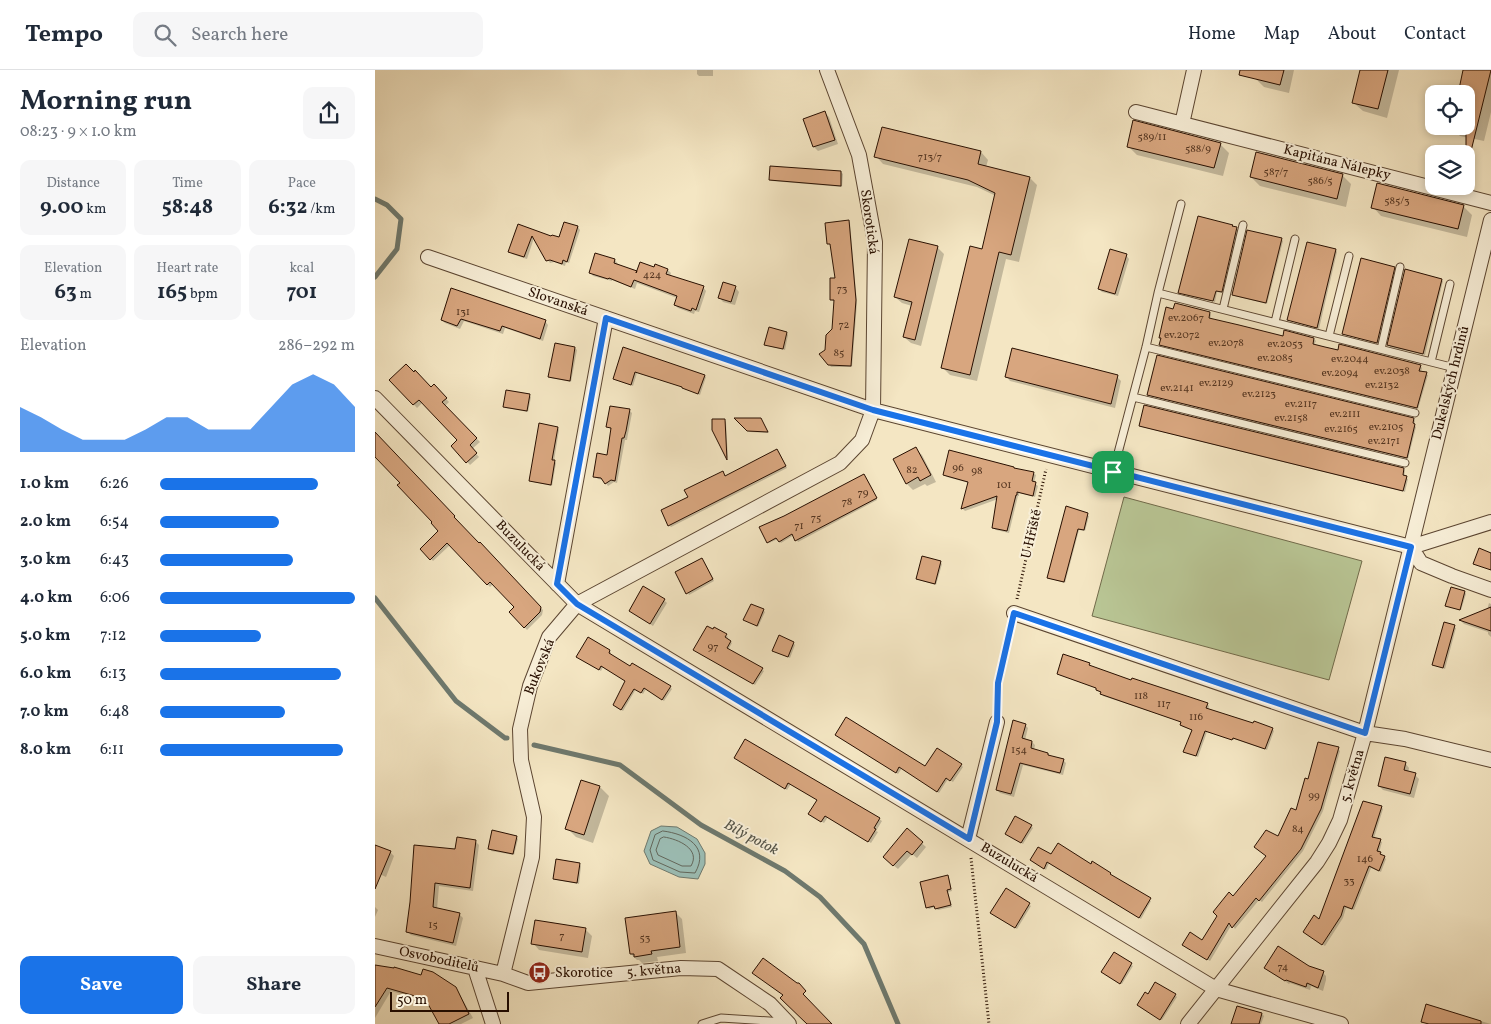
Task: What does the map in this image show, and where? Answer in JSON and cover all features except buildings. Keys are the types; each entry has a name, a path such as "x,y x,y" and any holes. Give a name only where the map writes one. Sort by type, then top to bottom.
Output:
{"street":[{"name":"Skorotická","path":"827,70 859,155 875,242 873,410"},
{"path":"1182,124 1194,70"},
{"name":"Kapitána Nálepky","path":"1136,112 1491,203"},
{"name":"Dukelských hrdinů","path":"1411,547 1488,244 1491,220"},
{"name":"Slovanská","path":"428,257 873,410 1411,547"},
{"path":"557,584 606,318"},
{"name":"Buzulucká","path":"375,398 577,604 1216,989 1341,1024"},
{"name":"Bukovská","path":"503,974 532,857 534,817 521,760 520,729 530,686 549,638 577,604 840,463 861,440 873,410"},
{"path":"1491,522 1411,547 1421,563 1491,590"},
{"name":"5. května","path":"1188,1024 1317,862 1340,820 1365,733 1411,547"},
{"path":"1014,613 1365,733 1405,739 1491,760"},
{"path":"969,839 997,722"},
{"name":"Osvoboditelů","path":"375,946 503,974"},
{"path":"475,968 493,1024"},
{"name":"5. května","path":"503,974 528,983 681,968 718,969 771,1004 788,1023"}],"lane":[{"path":"1113,472 1181,204"},
{"path":"1223,309 1243,225"},
{"path":"1275,322 1295,239"},
{"path":"1329,336 1349,256"},
{"path":"1381,349 1400,267"},
{"path":"1431,362 1450,284"},
{"path":"1159,293 1455,368"},
{"path":"1146,347 1415,413"},
{"path":"1133,397 1405,463"},
{"path":"702,1024 721,1018 788,1023"}],"path":[{"name":"U Hřiště","path":"997,722 998,683 1049,456"},
{"path":"969,839 989,1024"}],"green space":[{"path":"1124,497 1362,561 1329,680 1092,616"}],"water":[{"path":"661,826 677,827 697,839 705,853 705,864 698,879 679,877 650,864 644,851 651,831"}],"waterway":[{"name":"Bílý potok","path":"375,199 387,205 401,219 397,249 375,277"},
{"name":"Bílý potok","path":"375,598 456,701 507,738"},
{"name":"Bílý potok","path":"534,745 620,765 701,825 785,871 820,897 864,944 898,1024"}],"place":[{"name":"Skorotice","path":"539,973"}],"route":[{"path":"606,318 873,410 1113,472 1411,547 1365,733 1014,613 998,683 997,722 969,839 577,604 557,584 606,318"}]}
